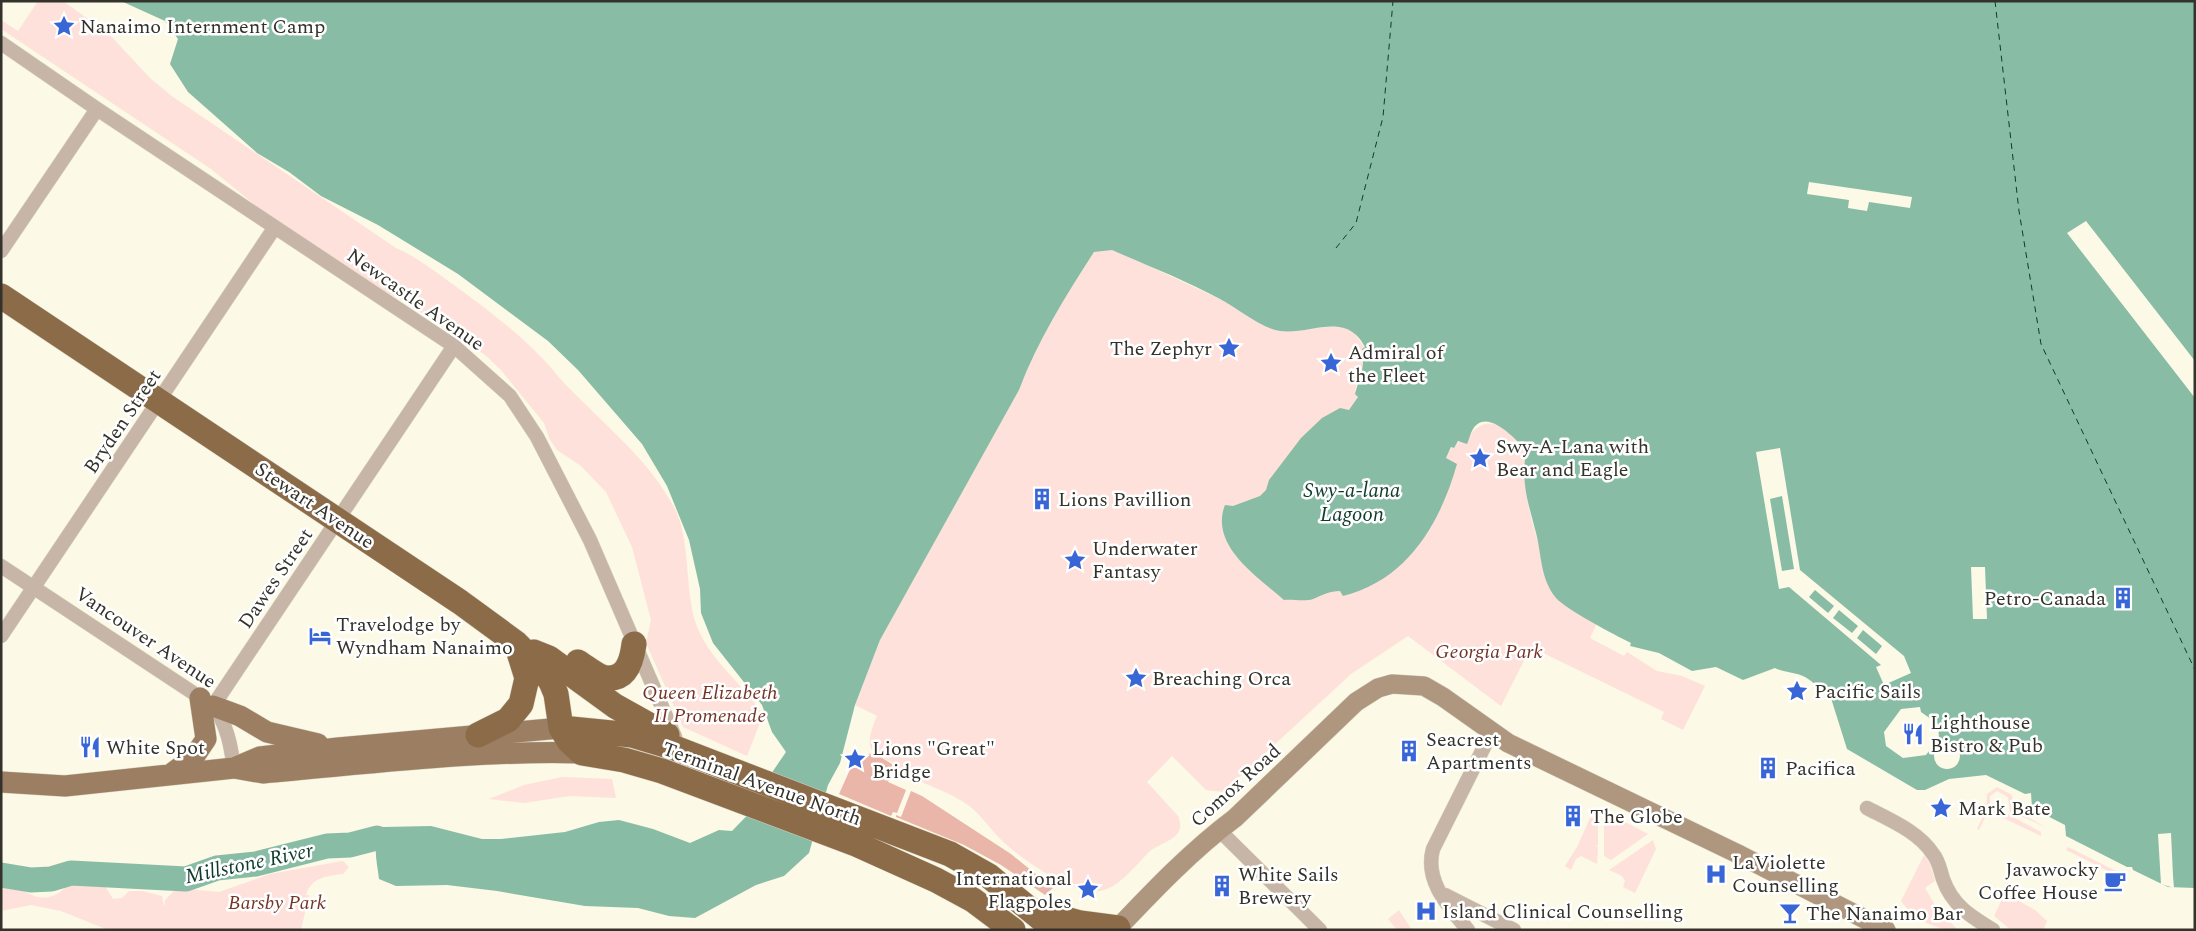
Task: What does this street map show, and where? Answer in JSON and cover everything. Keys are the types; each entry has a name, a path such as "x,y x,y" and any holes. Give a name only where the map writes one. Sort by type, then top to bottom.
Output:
{"highway":[{"name":"Stewart Avenue","path":"1,296 460,602 516,643 542,669 551,682 556,694 561,728 569,742 582,753"},
{"path":"460,602 555,648 605,678 618,677 628,668 634,644"},
{"path":"478,734 508,720 521,704 527,678 516,643"},
{"path":"516,643 549,658 614,706 714,763"},
{"name":"Terminal Avenue North","path":"561,728 632,735 714,763 950,854 989,876 1055,930"},
{"name":"Terminal Avenue North","path":"582,753 624,760 712,790 856,844 936,880 973,900 1013,930"},
{"path":"1032,910 1080,923 1117,929"}],"main road":[{"path":"169,775 194,757 206,739 206,702 240,716 267,732 289,739 338,748"},
{"name":"Terminal Avenue North","path":"234,768 260,757 478,734 561,728"},
{"name":"Terminal Avenue North","path":"1,782 65,786 234,768 263,773 480,755 533,752 582,753"}],"street":[{"name":"Newcastle Avenue","path":"1,43 96,109 454,346 510,396 536,437 590,540 663,715 677,741"},
{"path":"1,251 96,109"},
{"name":"Bryden Street","path":"1,636 275,227"},
{"name":"Dawes Street","path":"206,702 338,520 454,346"},
{"name":"Vancouver Avenue","path":"1,566 34,586 206,702 218,713 230,742 234,768"},
{"name":"Comox Road","path":"1117,929 1219,830 1235,818 1356,702 1378,688 1392,684 1424,686 1443,697 1491,733"},
{"path":"1468,930 1440,892 1431,873 1433,849 1491,733 1508,743 1736,853 1886,930"},
{"path":"1867,808 1909,832 1925,844 1938,862 1950,895 1960,909 1993,930"},
{"path":"1219,830 1320,930"},
{"path":"1440,892 1488,924 1514,930"}],"green space":[{"name":"Queen Elizabeth II Promenade","path":"38,1 63,1 109,34 150,78 173,97 396,248 422,262 482,306 542,358 567,386 628,446 665,492 680,521 692,608 701,635 716,659 755,703 763,715 747,756 683,727 646,643 651,620 632,547 606,492 581,466 557,450 549,438 544,423 500,369 485,355 404,301 373,286 281,226 211,169 1,29 1,20 18,31"},
{"name":"Georgia Park","path":"1112,249 1220,299 1278,331 1338,326 1353,331 1365,348 1362,350 1364,366 1355,390 1358,396 1357,400 1446,458 1455,445 1478,427 1493,424 1507,431 1526,451 1526,489 1529,508 1557,599 1594,622 1596,625 1590,638 1624,656 1627,652 1657,671 1682,676 1705,686 1683,730 1661,719 1664,712 1531,647 1501,706 1408,636 1351,674 1223,792 1206,790 1172,756 1147,782 1178,816 1180,830 1172,839 1149,852 1120,881 1113,886 1099,891 1076,888 1051,876 1017,853 968,805 906,775 899,767 876,754 872,750 870,743 871,732 877,716 855,705 880,640 1019,390 1043,336 1063,302 1094,252"},
{"path":"562,777 612,779 616,798 570,796 524,803 489,799 524,785"},
{"path":"1997,787 2012,795 2013,809 2047,828 2010,811 2008,797 1997,791 1990,796 1990,808 1979,830 1977,829 1986,810 1987,794"},
{"path":"1996,808 2041,832 2041,836 1993,813"},
{"path":"1608,813 1648,834 1611,860 1604,856 1604,818"},
{"path":"1598,817 1597,864 1581,856 1576,859 1571,870 1565,866 1577,847 1590,818"},
{"path":"1653,840 1656,849 1635,893 1623,887 1625,881 1622,876 1609,870"},
{"path":"2068,847 2118,872 2119,895 2116,875 2066,850"},
{"path":"1924,855 1930,864 1935,881 1925,888 1938,910 1958,930 1950,930 1926,923 1913,914 1901,901"},
{"name":"Barsby Park","path":"343,861 349,867 343,874 320,878 308,889 306,895 309,895 301,930 108,930 61,911 31,905 1,911 1,880 7,880 11,885 32,895 46,897 53,896 64,889 79,873 91,873 105,877 105,886 113,899 122,898 129,891 142,891 162,896 164,907 165,900 177,888 219,892 270,874"},
{"path":"2005,893 2035,910 2047,921 2043,930 2011,930 1994,916"},
{"path":"1399,910 1412,930 1397,930 1388,919"}],"shaded area":[{"path":"874,753 892,764 893,770 888,782 906,790 897,813 893,812 891,816 839,794 856,756"},
{"path":"911,791 922,796 1011,854 1053,888 1045,895 1001,865 964,845 896,817 896,815 901,817"}],"water":[{"name":"Swy-a-lana Lagoon","path":"121,1 2195,1 2195,888 2168,887 2133,870 2132,867 2127,867 2066,836 2065,825 2032,808 2031,793 2025,794 1986,775 1949,779 1925,790 1917,790 1847,749 1830,695 1805,677 1775,668 1743,680 1716,667 1692,671 1659,653 1630,646 1631,643 1570,609 1556,598 1544,575 1526,493 1524,474 1526,451 1508,433 1492,423 1478,424 1471,432 1467,444 1458,441 1454,448 1451,447 1446,458 1457,464 1441,508 1418,546 1403,563 1385,577 1366,588 1343,596 1340,591 1336,591 1310,600 1284,600 1250,571 1230,547 1224,534 1222,520 1225,505 1233,506 1260,496 1266,490 1269,480 1301,438 1322,418 1340,408 1349,410 1358,397 1355,394 1363,367 1362,349 1365,347 1357,336 1348,329 1327,327 1280,331 1265,326 1207,292 1112,250 1094,252 1063,302 1043,336 1019,390 880,640 855,705 840,763 828,785 809,853 784,876 756,885 695,918 669,916 638,908 585,906 497,891 447,885 396,886 379,879 376,845 379,833 383,827 431,826 482,839 501,839 565,832 599,822 619,820 653,829 690,843 719,830 732,831 764,798 773,771 786,752 772,732 762,705 713,643 701,613 700,589 689,540 667,486 642,444 578,370 548,341 458,274 378,225 321,196 289,172 257,153 188,92 170,64 178,39 165,21"}],"pier":[{"path":"1809,182 1912,197 1910,208 1869,202 1867,211 1848,208 1849,200 1807,194"},
{"path":"2086,221 2195,361 2195,398 2067,233"},
{"path":"1780,448 1800,570 1904,656 1911,673 1884,685 1876,667 1881,665 1789,587 1779,589 1756,452","holes":["1782,496 1794,569 1782,571 1770,499","1815,590 1834,606 1828,613 1809,597","1839,610 1858,626 1852,633 1833,618","1863,630 1882,646 1876,654 1857,638"]},
{"path":"1971,567 1985,567 1987,619 1973,619"},
{"name":"Lighthouse Bistro & Pub","path":"1920,707 1921,712 1938,724 1939,738 1926,755 1903,758 1886,746 1884,732 1901,709"},
{"path":"1947,743 1956,747 1960,756 1956,765 1947,769 1938,765 1934,756 1938,747"},
{"path":"2171,833 2174,888 2161,884 2158,834"}],"waterway":[{"name":"Millstone River","path":"1,875 31,880 51,879 71,873 186,879 217,868 256,864 327,846 350,845 377,838"}],"ferry route":[{"path":"1336,248 1356,223 1383,117 1393,1"},
{"path":"1995,1 2019,211 2041,344 2195,670"}],"place":[{"name":"Nanaimo Internment Camp","path":"64,26"},
{"name":"The Zephyr","path":"1229,348"},
{"name":"Admiral of the Fleet","path":"1331,363"},
{"name":"Swy-A-Lana with Bear and Eagle","path":"1480,458"},
{"name":"Lions Pavillion","path":"1042,499"},
{"name":"Underwater Fantasy","path":"1075,560"},
{"name":"Petro-Canada","path":"2123,598"},
{"name":"Travelodge by Wyndham Nanaimo","path":"320,636"},
{"name":"Breaching Orca","path":"1136,678"},
{"name":"Pacific Sails","path":"1797,691"},
{"name":"Lighthouse Bistro & Pub","path":"1913,734"},
{"name":"White Spot","path":"90,747"},
{"name":"Seacrest Apartments","path":"1409,751"},
{"name":"Lions \"Great\" Bridge","path":"855,759"},
{"name":"Pacifica","path":"1768,768"},
{"name":"Mark Bate","path":"1941,808"},
{"name":"The Globe","path":"1573,816"},
{"name":"LaViolette Counselling","path":"1716,874"},
{"name":"Javawocky Coffee House","path":"2115,881"},
{"name":"White Sails Brewery","path":"1222,886"},
{"name":"International Flagpoles","path":"1088,889"},
{"name":"Island Clinical Counselling","path":"1426,911"},
{"name":"The Nanaimo Bar","path":"1790,913"}]}
